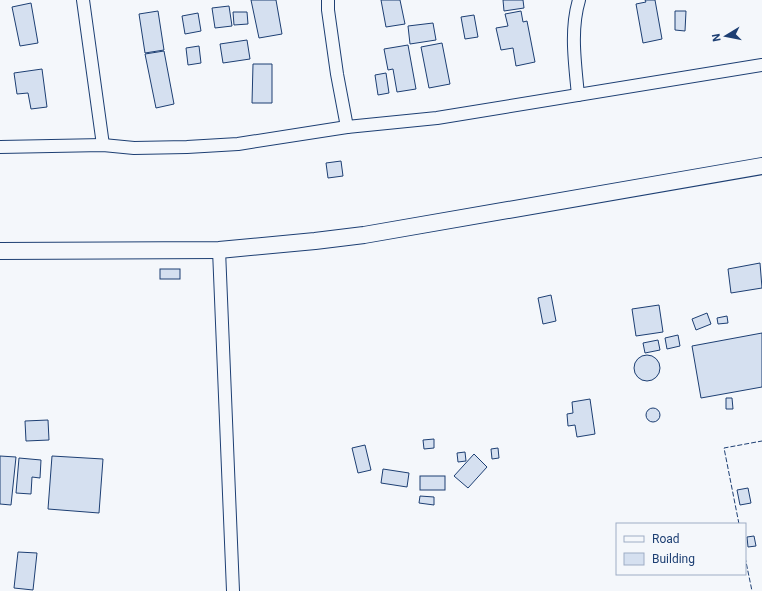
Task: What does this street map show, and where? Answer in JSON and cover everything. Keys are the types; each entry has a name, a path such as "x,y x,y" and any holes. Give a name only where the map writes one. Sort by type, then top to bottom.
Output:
{"street":[{"path":"83,0 103,145"},
{"path":"328,0 328,10 337,74 347,128"},
{"path":"578,94 574,36 576,12 579,0"},
{"path":"0,148 103,145 134,148 187,148 238,144 347,128 437,118 762,65"},
{"path":"0,251 219,250 314,241 364,235 762,166"},
{"path":"219,250 234,591"}],"building":[{"path":"251,0 276,0 282,34 259,38"},
{"path":"381,0 400,0 405,24 386,27"},
{"path":"503,0 523,0 524,8 504,11"},
{"path":"645,0 655,0 662,39 643,43 636,4 646,2"},
{"path":"31,3 38,43 20,46 12,7"},
{"path":"229,6 232,26 215,28 212,8"},
{"path":"158,11 164,50 145,53 139,14"},
{"path":"521,11 523,22 527,21 535,62 516,66 513,48 501,50 496,28 508,26 505,14"},
{"path":"675,11 686,11 685,31 675,30"},
{"path":"233,12 247,12 248,24 234,25"},
{"path":"198,13 201,31 185,34 182,16"},
{"path":"474,15 478,37 465,39 461,17"},
{"path":"433,23 436,40 410,44 408,26"},
{"path":"247,40 250,59 223,63 220,44"},
{"path":"442,43 450,84 429,88 421,47"},
{"path":"408,45 416,89 397,92 393,69 388,70 384,49"},
{"path":"199,46 201,63 188,65 186,48"},
{"path":"164,51 174,104 156,108 145,54"},
{"path":"253,64 272,64 272,103 252,103"},
{"path":"42,69 47,107 31,109 28,93 17,94 14,73"},
{"path":"386,73 389,93 378,95 375,75"},
{"path":"341,161 343,176 328,178 326,163"},
{"path":"760,263 762,288 731,293 728,269"},
{"path":"160,269 180,269 180,279 160,279"},
{"path":"551,295 556,321 543,324 538,298"},
{"path":"659,305 663,332 636,336 632,309"},
{"path":"707,313 711,324 696,330 692,319"},
{"path":"727,316 728,323 718,324 717,318"},
{"path":"762,333 762,387 701,398 692,346"},
{"path":"678,335 680,346 667,349 665,338"},
{"path":"658,340 660,350 645,353 643,343"},
{"path":"647,355 656,359 660,368 656,377 647,381 638,377 634,368 638,359"},
{"path":"726,398 732,398 733,409 726,409"},
{"path":"590,399 595,434 577,437 575,425 568,426 567,414 573,413 572,402"},
{"path":"650,408 656,408 660,412 660,418 656,422 650,422 646,418 646,412"},
{"path":"48,420 49,440 26,441 25,421"},
{"path":"434,439 434,448 424,449 423,440"},
{"path":"365,445 371,470 358,473 352,448"},
{"path":"498,448 499,458 492,459 491,449"},
{"path":"465,452 466,461 458,462 457,453"},
{"path":"474,454 487,467 468,488 454,476"},
{"path":"0,456 16,457 11,505 0,504"},
{"path":"52,456 103,459 99,513 48,509"},
{"path":"19,458 41,460 40,478 32,477 31,494 16,493"},
{"path":"383,469 409,473 407,487 381,483"},
{"path":"420,476 445,476 445,490 420,490"},
{"path":"748,488 751,503 740,505 737,490"},
{"path":"420,496 434,497 434,505 419,503"},
{"path":"754,536 756,546 748,547 747,537"},
{"path":"18,552 37,553 33,590 14,588"}],"fence":[{"path":"739,523 724,448 762,441"},
{"path":"746,562 752,591"}]}
